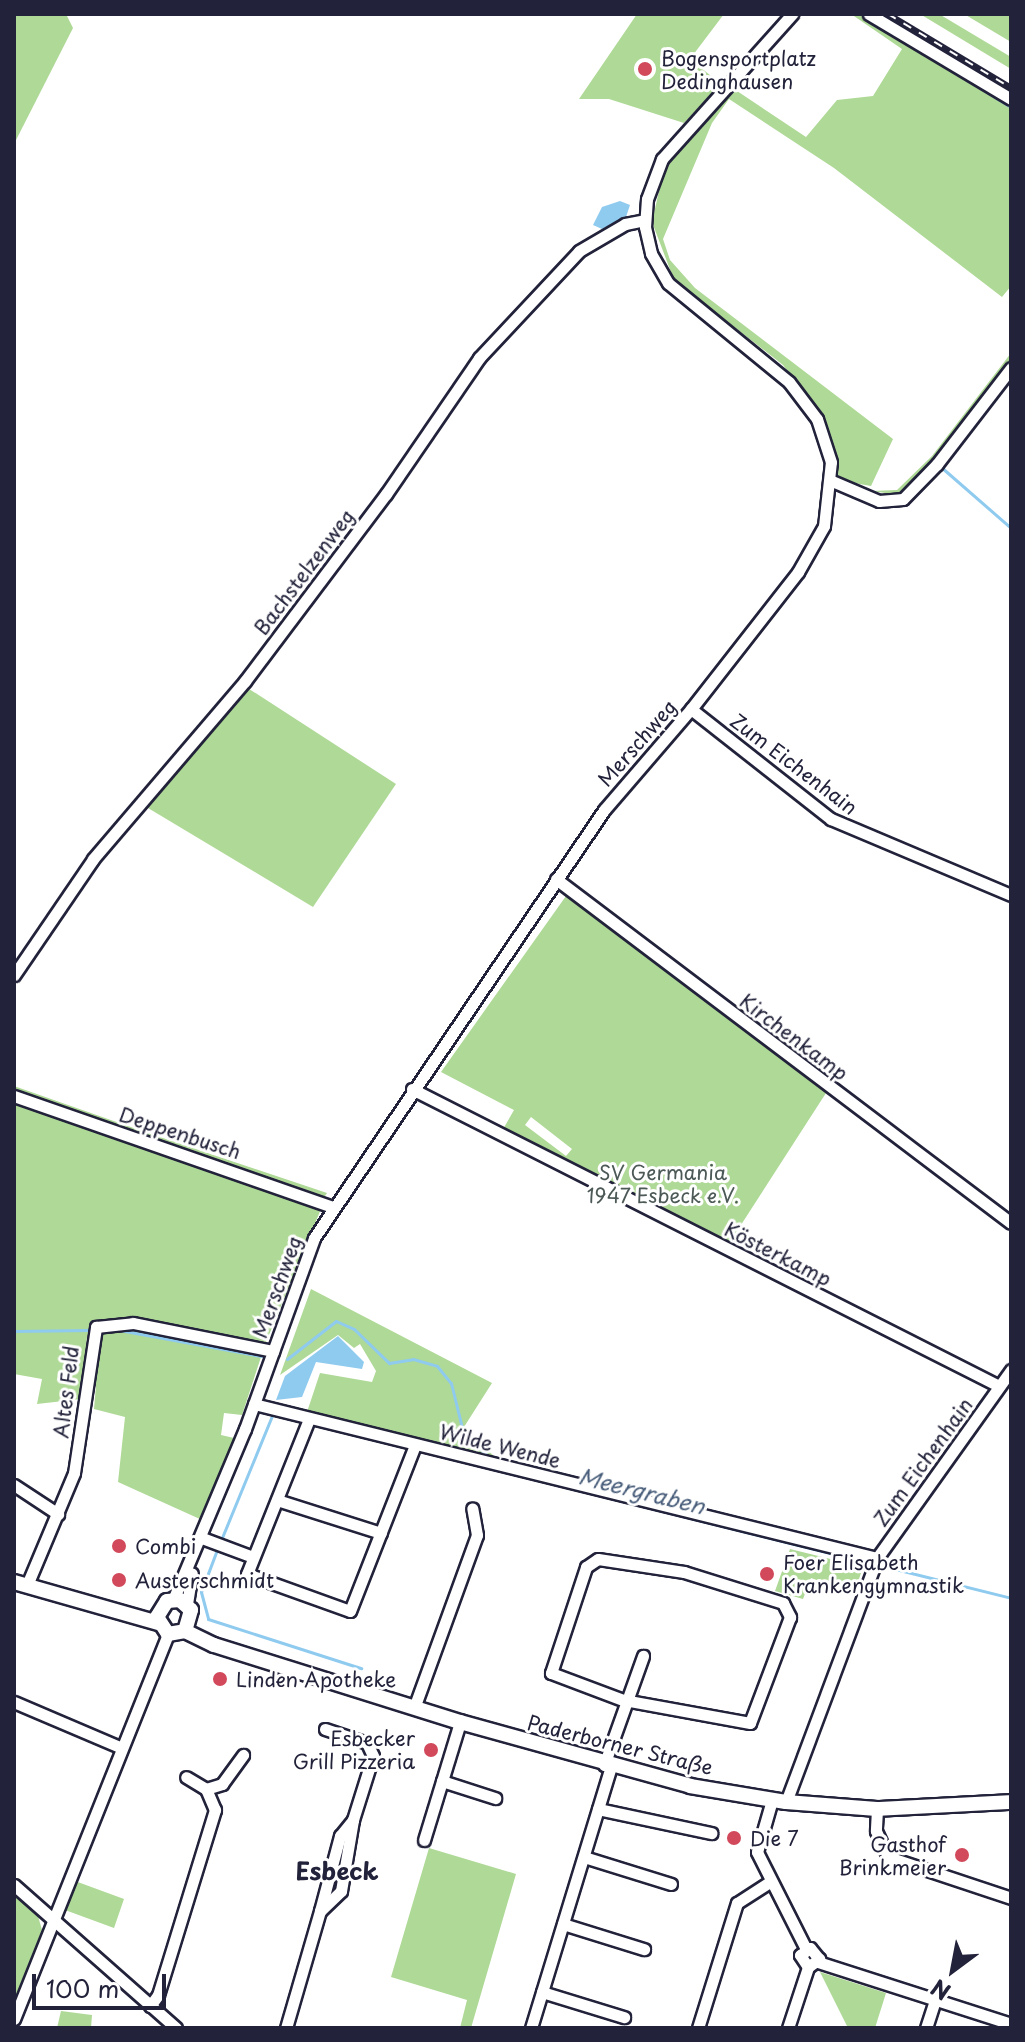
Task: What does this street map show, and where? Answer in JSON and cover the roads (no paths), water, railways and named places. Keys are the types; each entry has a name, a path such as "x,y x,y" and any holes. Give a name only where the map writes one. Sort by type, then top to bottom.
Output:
{"main road":[{"path":"20,1584 185,1631 184,1607"},
{"name":"Paderborner Straße","path":"184,1607 201,1630 230,1649"},
{"path":"161,1623 184,1607"},
{"name":"Paderborner Straße","path":"185,1631 230,1649 414,1708 608,1766 779,1801 877,1809 1011,1802"}],"street":[{"name":"Merschweg","path":"184,1607 195,1556 314,1238 412,1089 604,810 691,709 812,552 824,526 832,481 826,440 809,406 777,372 668,283 651,253 645,220 649,189 668,152 792,14"},
{"path":"869,14 1011,99"},
{"name":"Bachstelzenweg","path":"14,975 93,859 245,681 311,594 479,358 579,251 625,224 645,220"},
{"path":"832,481 879,501 903,499 937,464 1011,368"},
{"name":"Zum Eichenhain","path":"691,709 831,819 1011,895"},
{"name":"Kirchenkamp","path":"556,879 1011,1223"},
{"name":"Kösterkamp","path":"412,1089 999,1386"},
{"name":"Deppenbusch","path":"14,1096 333,1207"},
{"name":"Altes Feld","path":"20,1584 58,1514 74,1473 96,1327 133,1323 273,1351"},
{"name":"Zum Eichenhain","path":"813,1964 800,1958 806,1949 757,1852 877,1558 1011,1370"},
{"name":"Wilde Wende","path":"254,1404 877,1558"},
{"path":"309,1419 253,1557 251,1579 350,1611 415,1445"},
{"path":"14,1485 58,1514"},
{"path":"277,1500 381,1533"},
{"path":"414,1708 477,1535 472,1508"},
{"path":"202,1538 253,1557"},
{"path":"591,1561 684,1572 776,1597 789,1610 750,1723 623,1700 551,1673 591,1561"},
{"path":"14,2019 122,1748 161,1623"},
{"path":"531,2028 598,1809 623,1700 643,1656"},
{"path":"14,1702 122,1748"},
{"path":"424,1840 460,1722"},
{"path":"286,2028 320,1911 341,1891 353,1820 373,1756 367,1743 325,1729"},
{"path":"206,1789 222,1784 243,1755"},
{"path":"150,2006 158,1995 215,1810 206,1789 186,1777"},
{"path":"442,1781 495,1798"},
{"path":"598,1809 711,1833"},
{"path":"877,1809 876,1831 888,1857 1011,1898"},
{"path":"584,1857 671,1884"},
{"path":"698,2028 737,1903 771,1881"},
{"path":"14,1885 176,2028"},
{"path":"563,1924 644,1949"},
{"path":"788,2028 813,1964 1011,2024"},
{"path":"542,1992 624,2017"},
{"path":"926,2028 935,2000"}],"water":[{"path":"620,201 630,205 626,217 602,229 593,225 602,207"},
{"path":"338,1336 364,1362 362,1369 316,1362 302,1397 276,1400 285,1376"}],"waterway":[{"path":"930,57 1011,107"},
{"path":"941,467 1011,528"},
{"path":"287,1359 336,1321 354,1329 389,1363 413,1359 437,1366 451,1383 463,1432 491,1459"},
{"path":"14,1331 89,1330"},
{"path":"119,1330 266,1357"},
{"path":"221,1540 273,1413"},
{"name":"Meergraben","path":"370,1438 410,1448"},
{"name":"Meergraben","path":"417,1450 871,1563"},
{"path":"218,1547 201,1592 208,1619 361,1668"},
{"name":"Meergraben","path":"879,1565 1011,1598"}],"railway":[{"path":"888,14 1011,88"}],"place":[{"name":"Bogensportplatz Dedinghausen","path":"645,69"},
{"name":"Combi","path":"119,1546"},
{"name":"Foer Elisabeth Krankengymnastik","path":"767,1574"},
{"name":"Austerschmidt","path":"119,1580"},
{"name":"Linden Apotheke","path":"220,1679"},
{"name":"Esbecker Grill Pizzeria","path":"431,1750"},
{"name":"Die 7","path":"734,1838"},
{"name":"Gasthof Brinkmeier","path":"962,1855"}],"district":[{"name":"Esbeck","path":"337,1871"}],"park label":[{"name":"SV Germania 1947 Esbeck e.V.","path":"663,1184"}]}
